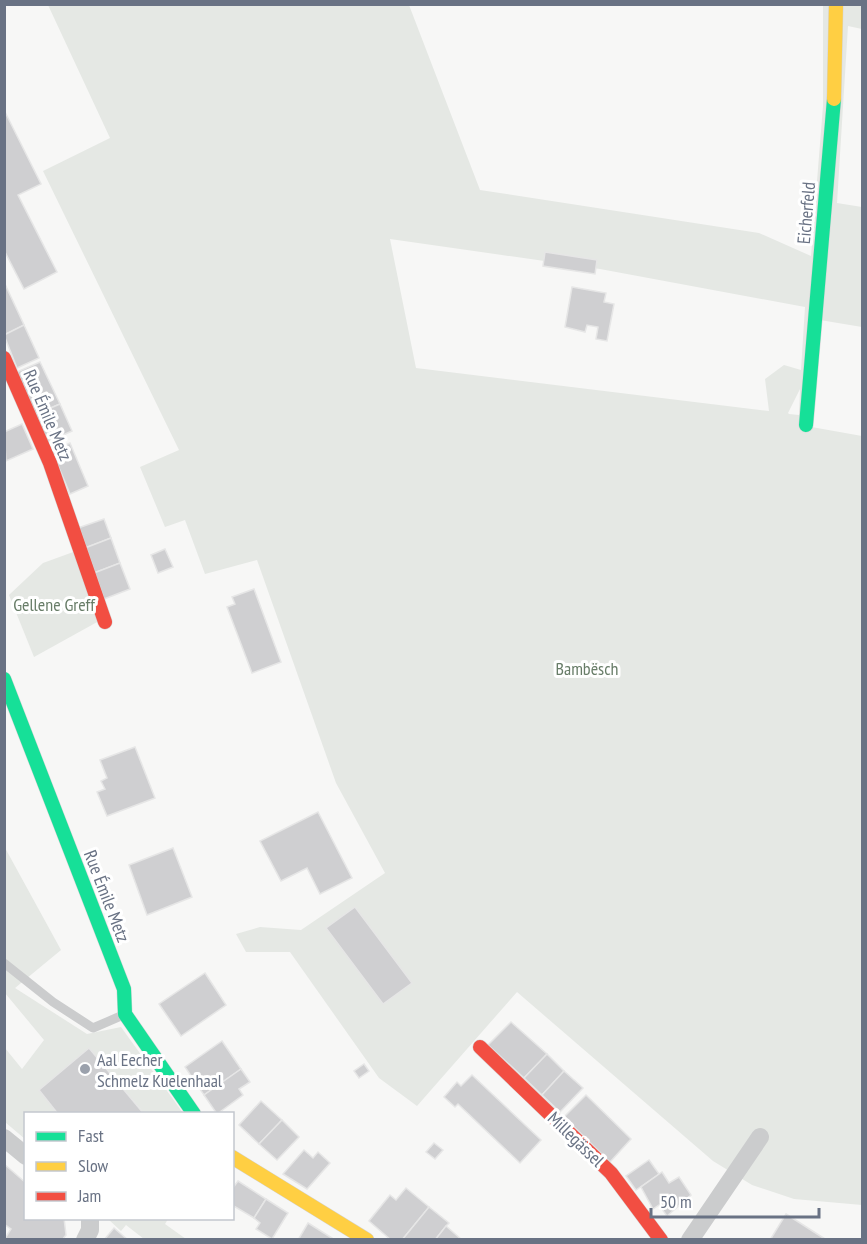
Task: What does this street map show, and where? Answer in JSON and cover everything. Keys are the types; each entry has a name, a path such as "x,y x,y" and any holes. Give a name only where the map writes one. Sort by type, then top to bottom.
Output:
{"street":[{"name":"Eicherfeld","path":"806,426 834,111 836,4"},
{"name":"Rue Émile Metz","path":"4,358 50,463 105,622"},
{"name":"Rue Émile Metz","path":"4,679 124,988 125,1014"},
{"path":"125,1014 193,1112"},
{"name":"Millegässel","path":"480,1047 611,1173 661,1239"},
{"path":"690,1239 759,1137"},
{"path":"4,1138 24,1154"},
{"path":"234,1158 368,1239"},
{"path":"85,1239 90,1230 90,1220"}],"lane":[{"path":"4,963 53,1002 93,1029 125,1014"}],"green space":[{"name":"Bambësch","path":"48,5 409,5 480,190 759,233 811,256 823,106 823,5 862,5 862,29 848,26 837,203 862,207 862,327 814,319 806,426 862,436 862,1205 794,1199 752,1185 713,1161 517,992 417,1106 379,1078 290,952 246,952 236,934 260,927 301,930 385,873 336,783 257,560 205,574 185,520 165,527 140,467 179,450 43,171 110,138","holes":["390,239 600,269 805,307 801,370 784,365 765,379 769,411 416,368","800,389 799,415 789,414 788,413"]},
{"name":"Gellene Greff","path":"76,551 99,621 34,657 9,595 43,563"},
{"path":"4,846 61,950 15,988 87,1034 121,1027 182,1112 143,1112 89,1048 39,1090 57,1112 24,1112 24,1138 5,1122 5,1048 22,1069 44,1040 5,993"},
{"path":"109,1220 167,1220 165,1224 186,1239 144,1239 126,1225 121,1231"}],"building":[{"path":"5,112 41,184 18,195 57,272 24,289 4,250"},
{"path":"545,252 597,260 595,274 543,266"},
{"path":"4,282 24,325 4,335"},
{"path":"572,287 606,293 604,302 614,304 607,341 596,339 598,327 587,325 585,332 565,327"},
{"path":"24,325 39,358 17,368 4,335"},
{"path":"40,362 60,404 34,415 15,373"},
{"path":"60,404 72,431 47,442 34,415"},
{"path":"22,424 33,449 6,461 4,432"},
{"path":"70,443 88,486 70,494 52,451"},
{"path":"104,519 111,538 85,548 78,528"},
{"path":"111,538 120,563 94,573 85,548"},
{"path":"165,549 173,567 158,573 151,555"},
{"path":"120,563 130,589 104,599 94,573"},
{"path":"254,589 281,662 252,673 227,607 235,604 232,597"},
{"path":"135,747 155,798 107,816 97,792 105,789 101,781 107,778 100,760"},
{"path":"318,812 352,878 320,894 307,868 281,881 260,841"},
{"path":"173,848 192,897 147,915 129,865"},
{"path":"355,907 412,983 383,1004 326,928"},
{"path":"205,973 226,1005 181,1036 159,1004"},
{"path":"511,1022 547,1054 524,1078 488,1045"},
{"path":"222,1041 241,1069 204,1095 185,1067"},
{"name":"Aal Eecher Schmelz Kuelenhaal","path":"89,1048 142,1112 56,1112 39,1090"},
{"path":"547,1054 564,1071 542,1095 524,1078"},
{"path":"364,1064 369,1071 359,1078 354,1071"},
{"path":"241,1069 250,1082 239,1089 243,1095 220,1112 216,1112 204,1095"},
{"path":"564,1071 583,1088 560,1112 542,1095"},
{"path":"472,1075 541,1140 520,1163 458,1104 455,1107 444,1097 457,1082 461,1086"},
{"path":"586,1095 631,1139 610,1162 564,1117"},
{"path":"261,1101 282,1120 259,1144 239,1125"},
{"path":"282,1120 299,1137 277,1160 259,1144"},
{"path":"434,1143 443,1150 435,1159 426,1152"},
{"path":"304,1150 313,1158 318,1152 330,1163 307,1189 283,1174"},
{"path":"649,1160 659,1174 636,1190 626,1176"},
{"path":"4,1164 24,1181 24,1220 64,1220 66,1235 62,1240 4,1240 11,1229 4,1224"},
{"path":"662,1172 669,1183 679,1177 691,1195 667,1216 659,1205 653,1209 641,1187"},
{"path":"238,1181 266,1199 254,1218 234,1206 234,1186"},
{"path":"406,1188 429,1207 402,1240 391,1240 369,1221 390,1195 396,1200"},
{"path":"266,1199 288,1213 272,1239 256,1229 260,1223 254,1218"},
{"path":"429,1207 449,1223 435,1240 402,1240"},
{"path":"786,1214 825,1239 825,1240 770,1240"},
{"path":"308,1223 332,1238 331,1240 298,1240"},
{"path":"446,1226 462,1240 435,1240"},
{"path":"114,1228 128,1240 104,1240"}],"traffic: fast":[{"path":"806,425 834,99"},
{"path":"4,679 124,989 125,1014 193,1112"}],"traffic: slow":[{"path":"834,99 836,4"},
{"path":"234,1158 367,1240"}],"traffic: jam":[{"path":"4,358 50,463 105,622"},
{"path":"480,1047 611,1173 661,1240"}],"place":[{"name":"Aal Eecher Schmelz Kuelenhaal","path":"85,1069"}]}
